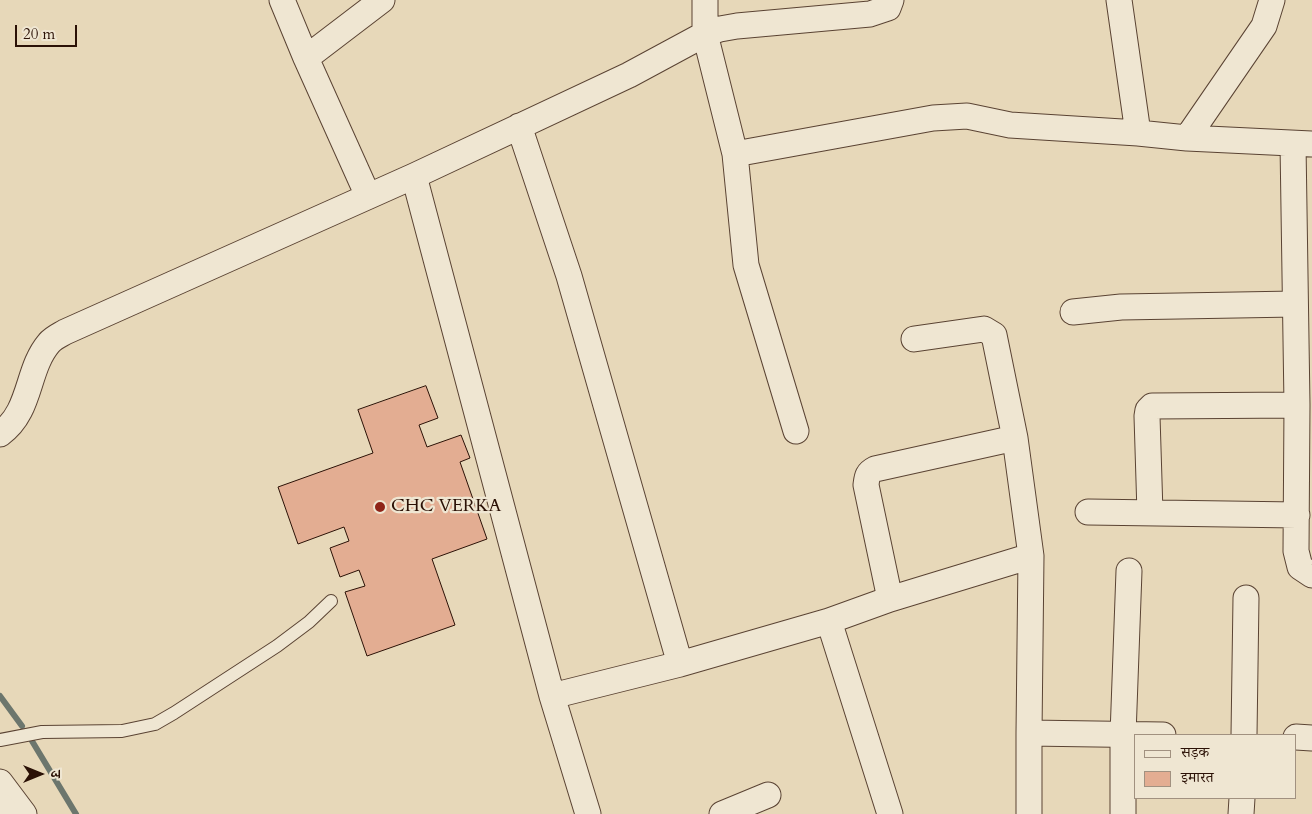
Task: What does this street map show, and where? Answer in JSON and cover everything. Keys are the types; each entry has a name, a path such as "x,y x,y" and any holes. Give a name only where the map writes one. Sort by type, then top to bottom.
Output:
{"main road":[{"path":"0,807 5,814"}],"street":[{"path":"282,0 368,196"},
{"path":"306,58 382,0"},
{"path":"705,0 705,34 735,154 746,265 796,431"},
{"path":"0,434 13,423 22,407 42,352 50,341 65,332 414,176 629,75 705,34 737,26 870,14 888,8 891,0"},
{"path":"1119,0 1138,132"},
{"path":"1187,138 1264,26 1272,0"},
{"path":"735,154 954,116 978,118 1010,125 1138,132 1187,138 1303,144 1303,256 1295,304 1304,365 1297,405 1296,551 1300,567 1312,575"},
{"path":"519,126 569,276 680,664"},
{"path":"414,176 552,696 588,814"},
{"path":"1074,312 1121,307 1295,304"},
{"path":"914,339 984,329 994,335 1015,438 1031,556 1030,814"},
{"path":"1150,513 1147,416 1148,410 1152,406 1297,405"},
{"path":"890,599 866,485 869,472 875,469 1015,438"},
{"path":"1088,512 1297,515"},
{"path":"552,696 680,664 829,620 890,599 1031,556"},
{"path":"1122,814 1129,571"},
{"path":"1244,734 1246,598"},
{"path":"829,620 890,814"},
{"path":"1029,733 1134,735"},
{"path":"1297,737 1312,738"},
{"path":"0,782 24,814"},
{"path":"722,814 768,795"},
{"path":"1241,814 1242,799"}],"lane":[{"path":"0,740 42,732 122,731 155,724 174,714 276,646 309,622 331,601"}],"building":[{"name":"CHC VERKA","path":"426,386 438,418 419,425 427,447 461,435 470,458 460,462 487,539 432,559 455,625 367,656 345,592 365,586 359,570 340,577 330,548 349,541 344,527 298,544 278,487 373,453 358,410"}],"waterway":[{"path":"0,696 22,726"},
{"path":"32,741 76,814"}],"place":[{"name":"CHC VERKA","path":"380,507"}]}
